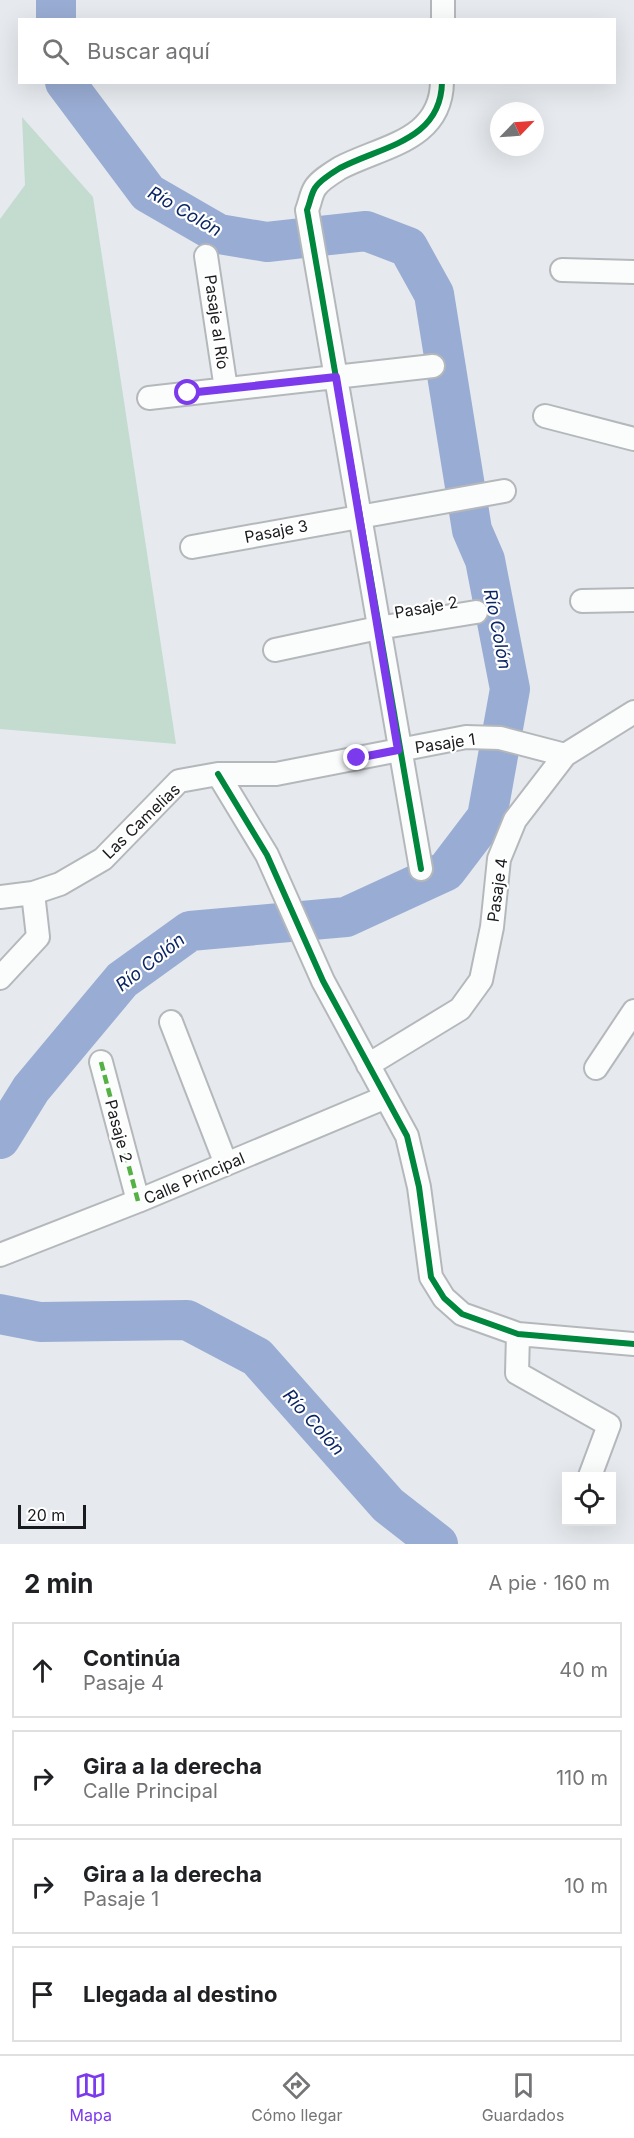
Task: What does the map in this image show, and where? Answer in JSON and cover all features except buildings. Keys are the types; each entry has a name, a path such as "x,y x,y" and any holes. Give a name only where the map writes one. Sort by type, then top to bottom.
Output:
{"street":[{"path":"443,0 443,18"},
{"path":"420,869 307,210 315,187 332,173 399,143 422,129 437,112 442,84"},
{"name":"Pasaje al Río","path":"206,256 226,389"},
{"path":"562,270 634,272"},
{"path":"149,398 433,366"},
{"path":"545,416 634,439"},
{"name":"Pasaje 3","path":"192,547 360,515 504,491"},
{"path":"582,601 634,600"},
{"name":"Pasaje 2","path":"275,650 378,628 476,612"},
{"name":"Pasaje 4","path":"368,1065 460,1009 481,980 492,927 499,860 515,820 565,755 634,712"},
{"name":"Pasaje 1","path":"218,774 276,774 466,737 500,738 565,755"},
{"path":"218,774 267,855 322,981 407,1136 419,1187 431,1277 444,1298 462,1314 518,1334 634,1344"},
{"name":"Las Camelias","path":"0,897 33,893 60,884 103,859 179,782 218,774"},
{"path":"0,978 38,937 33,893"},
{"path":"596,1068 634,1011"},
{"path":"171,1022 226,1164"},
{"name":"Pasaje 2","path":"100,1062 138,1201"},
{"name":"Calle Principal","path":"0,1255 138,1201 386,1097"},
{"path":"518,1334 517,1373 609,1425 591,1472"}],"green space":[{"path":"22,117 93,197 176,744 0,729 0,219 25,185"}],"waterway":[{"name":"Río Colón","path":"56,0 56,18"},
{"name":"Río Colón","path":"0,1139 31,1089 122,980 190,931 346,917 446,871 487,817 510,689 485,560 472,530 434,294 408,247 366,231 267,242 219,234 148,193 66,84"},
{"name":"Río Colón","path":"0,1314 40,1322 187,1320 257,1357 388,1505 438,1544"}],"marked path":[{"path":"101,1062 138,1201"}],"cycle path":[{"path":"421,869 307,210 312,193 326,177 356,160 406,139 420,129 432,117 439,102 442,84"},
{"path":"218,774 267,855 323,981 407,1136 419,1187 431,1277 444,1298 462,1314 518,1334 634,1344"}],"route":[{"path":"188,393 336,377 398,750 357,758"}]}
